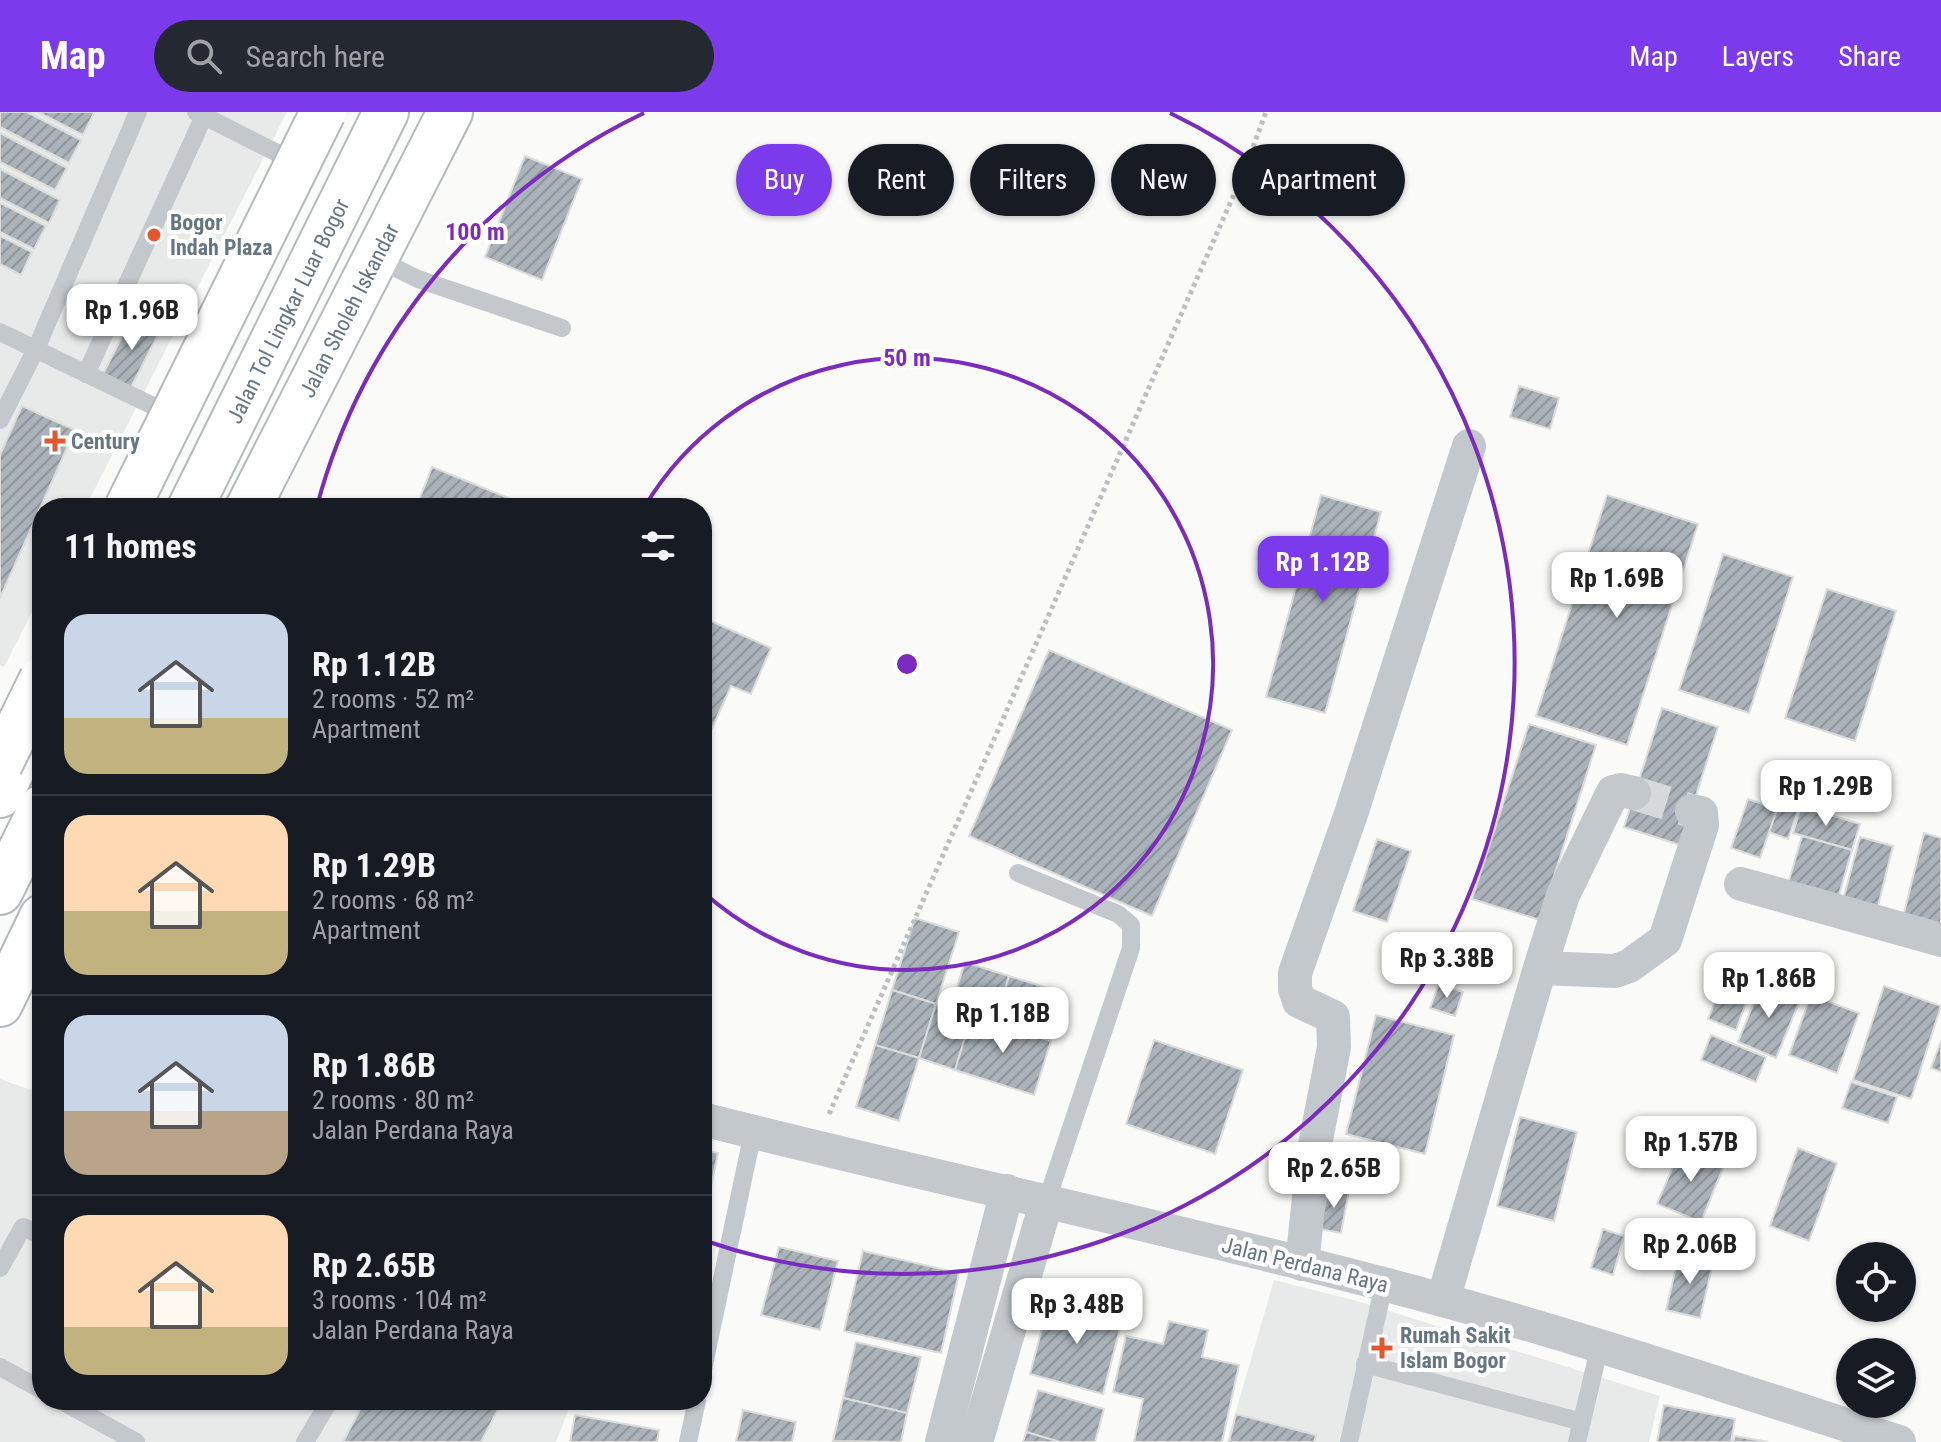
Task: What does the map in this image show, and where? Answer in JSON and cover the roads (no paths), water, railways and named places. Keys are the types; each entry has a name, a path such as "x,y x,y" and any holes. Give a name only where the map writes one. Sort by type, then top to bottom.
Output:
{"highway":[{"path":"132,498 323,112"},
{"path":"145,498 338,112"},
{"name":"Jalan Tol Lingkar Luar Bogor","path":"195,498 386,112"},
{"name":"Jalan Sholeh Iskandar","path":"253,498 450,112"},
{"path":"4,767 32,702"},
{"path":"4,767 32,724"},
{"path":"0,892 32,827"},
{"path":"0,1004 32,938"}],"street":[{"path":"1302,1264 1314,1150 1334,1047 1333,1017 1299,1001 1295,973 1351,814 1469,446"},
{"path":"1443,1300 1563,895 1613,792 1634,793"},
{"path":"1540,968 1615,971 1629,966 1665,940 1702,825 1701,813 1692,811"},
{"path":"1741,884 1941,940"},
{"name":"Jalan Perdana Raya","path":"712,1122 1047,1200 1384,1284 1600,1345 1899,1442"},
{"path":"942,1442 1007,1191"},
{"path":"976,1442 1047,1200"}],"lane":[{"path":"0,420 36,349 138,112"},
{"path":"86,374 200,114 309,169"},
{"path":"375,258 418,279 562,328"},
{"path":"0,332 183,420"},
{"path":"1018,873 1118,914 1131,925 1133,938 1047,1200"},
{"path":"712,1327 753,1132"},
{"path":"0,1268 23,1227 32,1231"},
{"path":"1349,1442 1384,1284"},
{"path":"1577,1442 1600,1345"},
{"path":"1365,1364 1582,1422"},
{"path":"0,1367 32,1385"},
{"path":"78,1410 136,1442"},
{"path":"305,1442 324,1410"},
{"path":"688,1442 695,1410"}],"tunnel":[{"path":"1634,793 1692,811"}],"place":[{"name":"Bogor Indah Plaza","path":"154,235"},
{"name":"Century","path":"55,441"},
{"name":"Rumah Sakit Islam Bogor","path":"1382,1348"}]}
